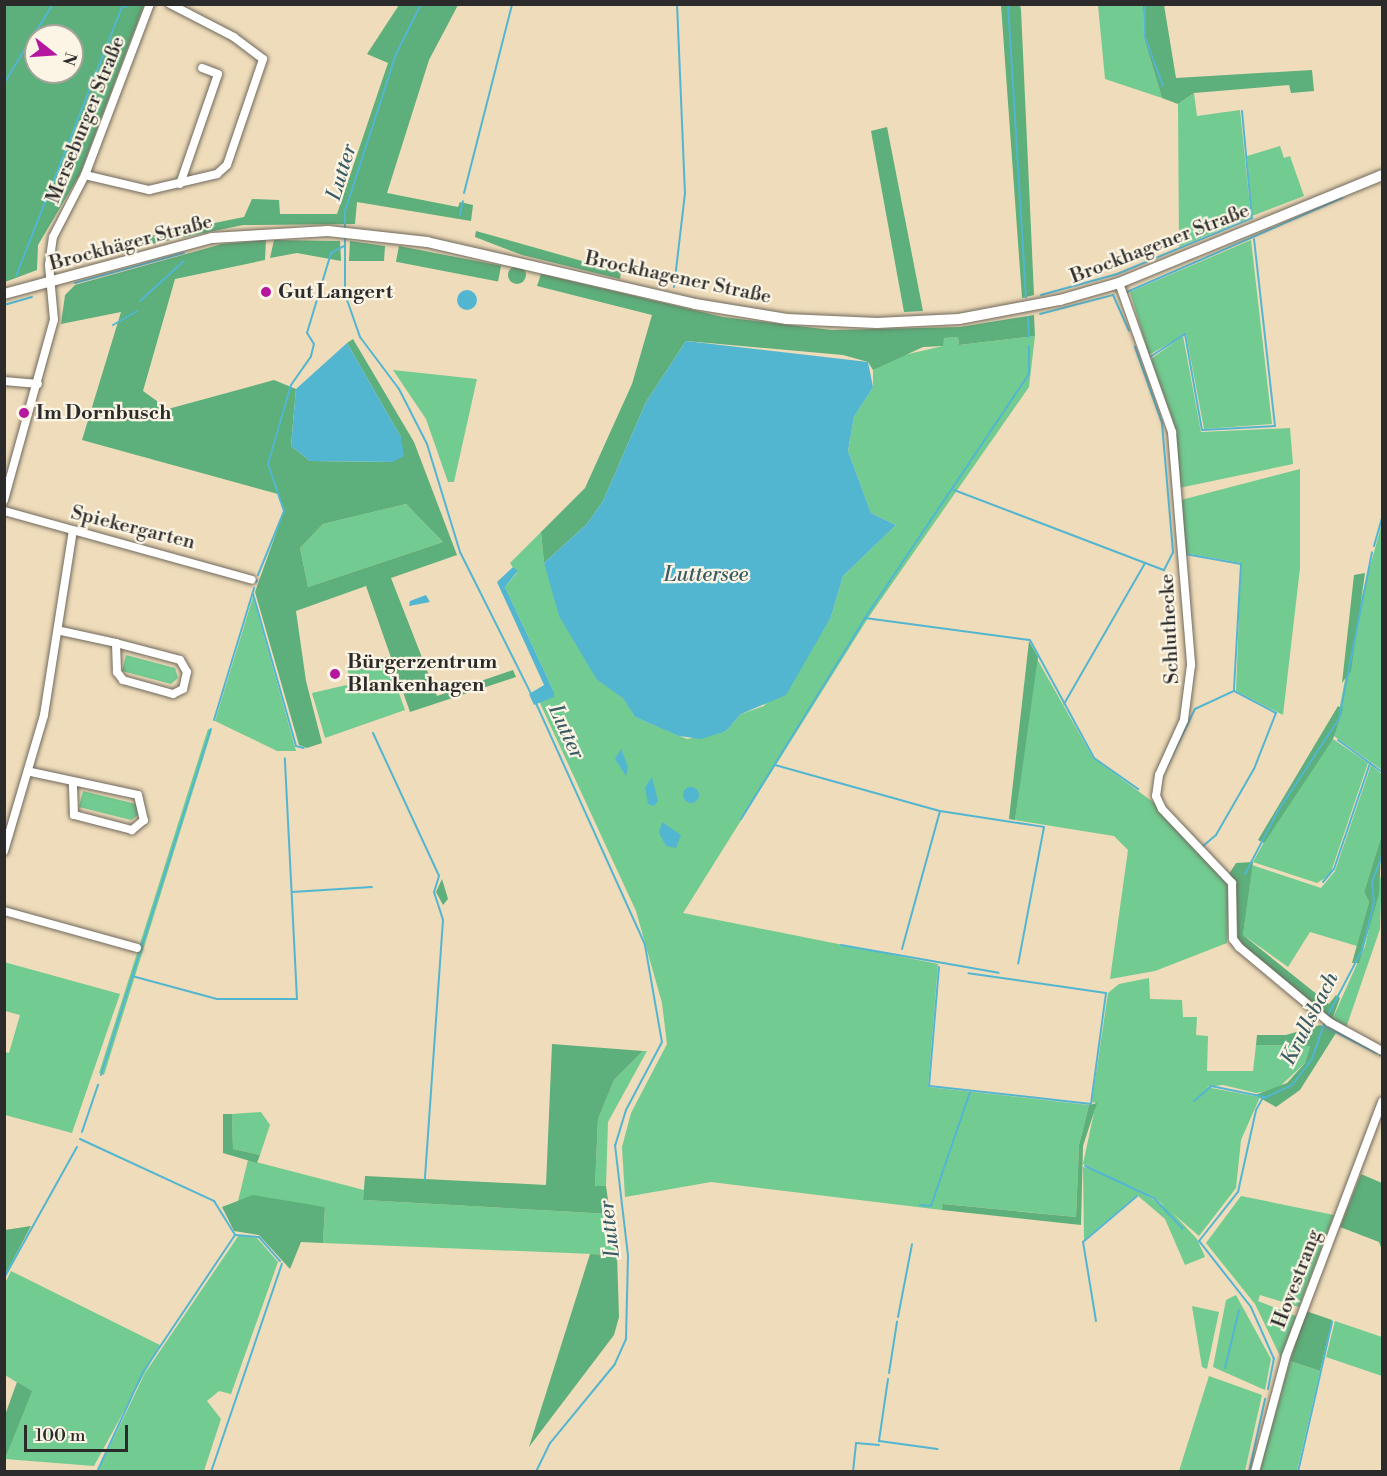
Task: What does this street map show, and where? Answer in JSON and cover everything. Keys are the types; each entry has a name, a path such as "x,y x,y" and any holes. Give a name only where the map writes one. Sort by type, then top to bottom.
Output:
{"main road":[{"name":"Brockhagener Straße","path":"552,270 726,310 877,323 999,313 1119,283 1383,175"},
{"name":"Brockhäger Straße","path":"4,294 212,238 328,231 427,242 552,270"}],"street":[{"name":"Merseburger Straße","path":"4,500 54,320 51,282 53,237 85,175 150,4"},
{"path":"85,175 134,190 180,184 217,174 226,165 263,59 234,37 170,4"},
{"path":"180,184 218,74 202,68"},
{"name":"Schluthecke","path":"1119,283 1172,432 1191,665 1186,711 1156,796 1161,809 1232,883 1236,944 1326,1020 1383,1051"},
{"path":"4,381 38,384"},
{"name":"Spiekergarten","path":"4,511 252,580"},
{"path":"4,851 31,772 61,631 73,530"},
{"path":"61,631 116,643 180,660 187,672 183,689 173,694 123,681 117,672 116,643"},
{"path":"31,772 138,795 144,820 132,830 74,815 73,782"},
{"path":"4,911 137,948"},
{"name":"Hovestrang","path":"1255,1472 1286,1356 1383,1102"}],"green space":[{"path":"4,5 144,5 80,174 38,245 37,270 5,282"},
{"path":"399,5 458,5 429,60 387,193 458,207 460,202 473,205 471,221 357,202 355,224 243,225 94,256 96,247 244,217 252,199 279,200 280,214 337,214 388,63 367,54"},
{"path":"1001,5 1020,5 1021,10 1034,295 1022,298"},
{"path":"1098,5 1143,5 1144,38 1162,98 1105,79"},
{"path":"1143,5 1164,5 1176,78 1312,70 1314,91 1291,93 1289,85 1194,93 1178,104 1162,98 1144,38"},
{"path":"1194,93 1197,116 1240,110 1251,217 1179,247 1178,104"},
{"path":"887,127 923,311 904,312 871,131"},
{"path":"1280,146 1284,158 1290,156 1304,196 1252,216 1247,156"},
{"path":"476,231 621,272 620,279 522,255 475,237"},
{"path":"266,240 265,260 175,279 143,391 168,409 274,380 296,389 291,446 310,461 393,462 401,437 347,343 353,339 414,442 457,555 391,578 437,696 513,670 516,677 410,712 366,586 296,611 306,681 322,743 307,748 299,745 255,592 284,511 278,494 82,440 121,312 61,324 65,295 75,285 222,244","holes":["406,504 443,542 308,587 300,548 323,524"]},
{"path":"274,240 340,241 341,261 297,253 270,258"},
{"path":"1251,240 1272,424 1204,429 1186,334 1149,355 1130,292"},
{"path":"350,241 385,246 384,261 349,261"},
{"path":"399,246 501,266 498,282 396,262"},
{"path":"517,266 525,271 526,275 521,283 517,284 509,279 508,275 513,267"},
{"path":"541,274 723,317 832,330 960,327 1034,315 1035,336 959,345 958,337 944,338 943,346 923,347 873,370 868,362 843,355 686,341 646,402 603,501 587,524 544,563 541,532 585,488 632,384 652,315 537,286"},
{"path":"1035,336 1029,387 868,618 683,913 938,964 928,1087 1089,1105 1079,1145 1076,1217 944,1204 942,1210 711,1182 625,1197 622,1147 631,1113 667,1044 662,1003 636,911 539,701 554,692 505,587 517,573 510,563 541,532 544,563 597,680 623,697 635,717 687,739 726,731 741,714 764,706 794,675 831,617 843,576 896,525 871,513 848,451 854,417 873,387 873,370 891,358 943,346 943,338 958,337 959,345"},
{"path":"1183,336 1201,432 1290,428 1293,464 1179,488 1173,421 1151,359"},
{"path":"393,370 477,379 454,482 448,482 426,419"},
{"path":"1300,469 1300,568 1283,715 1236,691 1241,563 1185,553 1181,500"},
{"path":"406,504 443,542 308,587 300,548 323,524"},
{"path":"1382,523 1382,770 1334,736 1360,603"},
{"path":"1365,573 1351,671 1342,683 1354,575"},
{"path":"253,597 296,751 277,751 215,721"},
{"path":"1029,641 1038,657 1015,820 1009,819"},
{"path":"126,655 175,668 178,678 171,684 122,671"},
{"path":"386,657 405,710 325,738 312,693 351,684 347,667"},
{"path":"1036,657 1093,758 1153,802 1229,884 1227,943 1155,971 1110,979 1128,850 1114,836 1015,820"},
{"path":"1338,706 1343,709 1333,739 1264,843 1258,840"},
{"path":"208,729 212,730 104,1075 99,1073"},
{"path":"1333,739 1368,763 1330,875 1317,883 1253,862 1281,811"},
{"path":"1371,765 1382,774 1382,834 1364,892 1369,902 1357,946 1310,932 1288,967 1243,935 1252,865 1321,888 1335,871"},
{"path":"83,791 136,804 140,814 131,820 79,807"},
{"path":"1382,834 1379,894 1359,963 1352,963 1369,902 1364,892"},
{"path":"1253,862 1243,935 1329,1004 1336,995 1340,998 1332,1020 1238,943 1236,891 1229,874 1236,863"},
{"path":"1382,871 1380,929 1346,1028 1332,1020 1365,946"},
{"path":"442,879 448,899 443,905 436,892"},
{"path":"4,962 120,994 72,1133 5,1115 5,1052 9,1053 20,1015 5,1011"},
{"path":"1149,978 1150,999 1182,1000 1183,1017 1197,1017 1196,1035 1208,1036 1207,1071 1253,1071 1256,1045 1310,1046 1305,1063 1276,1090 1256,1093 1223,1085 1206,1087 1260,1097 1241,1140 1236,1188 1199,1236 1154,1197 1083,1164 1096,1103 1092,1102 1108,993 1119,984"},
{"path":"1320,1025 1336,1033 1300,1090 1276,1107 1255,1095 1287,1083 1305,1063 1310,1046 1256,1045 1257,1035 1286,1035"},
{"path":"552,1044 643,1051 614,1080 598,1119 595,1186 606,1186 610,1214 363,1200 365,1176 546,1185"},
{"path":"643,1051 647,1051 608,1122 606,1186 595,1186 598,1119 614,1080"},
{"path":"1097,1103 1083,1146 1081,1225 942,1210 943,1204 1076,1217 1079,1145 1089,1105"},
{"path":"261,1112 270,1125 260,1155 233,1149 232,1114"},
{"path":"223,1114 232,1114 233,1149 260,1155 257,1163 223,1153"},
{"path":"248,1160 364,1190 363,1200 610,1214 617,1255 323,1243 325,1207 238,1201"},
{"path":"1083,1167 1114,1176 1168,1208 1197,1239 1205,1257 1185,1265 1165,1219 1137,1195 1084,1240"},
{"path":"1361,1174 1382,1183 1382,1250 1379,1242 1340,1227"},
{"path":"253,1195 325,1207 323,1243 301,1242 290,1269 259,1235 234,1231 222,1207"},
{"path":"1241,1196 1334,1215 1299,1307 1260,1295 1258,1301 1296,1316 1281,1358 1255,1304 1206,1243"},
{"path":"31,1226 5,1275 5,1230"},
{"path":"239,1235 257,1238 278,1262 231,1394 219,1391 207,1401 221,1419 204,1471 98,1471 145,1373"},
{"path":"590,1254 617,1255 619,1317 614,1335 529,1447"},
{"path":"11,1271 160,1345 94,1466 5,1459 31,1391 5,1375 5,1283"},
{"path":"1236,1295 1271,1359 1265,1390 1213,1367 1226,1300"},
{"path":"1192,1306 1219,1312 1207,1369 1202,1367"},
{"path":"1306,1311 1332,1320 1320,1371 1290,1361"},
{"path":"1335,1321 1382,1337 1382,1376 1326,1357"},
{"path":"1290,1361 1320,1371 1297,1471 1259,1472"},
{"path":"1209,1376 1262,1395 1245,1471 1179,1471"},
{"path":"17,1382 32,1391 5,1459 5,1415"}],"water":[{"path":"467,290 474,293 477,300 474,307 467,310 460,307 457,300 460,293"},
{"name":"Luttersee","path":"686,341 868,362 873,387 854,417 848,451 871,513 896,525 843,576 831,617 786,695 741,714 726,731 701,739 679,736 635,717 623,698 597,680 559,616 544,563 587,524 603,501 646,402"},
{"path":"347,343 401,437 404,456 393,462 310,461 291,446 296,389"},
{"path":"513,567 518,571 505,587 554,692 554,697 534,705 529,694 544,685 497,582"},
{"path":"426,595 430,602 409,606 410,601"},
{"path":"621,749 628,767 626,776 615,759"},
{"path":"652,777 658,801 654,806 648,804 645,787"},
{"path":"688,787 694,787 699,795 697,801 688,803 683,798 683,792"},
{"path":"662,822 681,835 676,848 666,846 659,833"}],"waterway":[{"path":"4,83 53,4"},
{"path":"16,276 122,7 135,4"},
{"name":"Lutter","path":"345,228 345,211 396,54 421,4"},
{"path":"464,193 512,4"},
{"path":"674,287 685,194 677,4"},
{"path":"1008,4 1026,297"},
{"path":"1145,4 1145,37 1163,86"},
{"path":"1242,111 1252,218"},
{"path":"1127,292 1342,198"},
{"path":"460,215 463,201"},
{"path":"1041,295 1117,274 1252,218"},
{"name":"Lutter","path":"345,237 345,294 360,337 399,389 427,444 460,552 531,694"},
{"path":"1150,357 1185,334 1202,430 1275,426 1254,239"},
{"path":"258,575 284,511 268,464 291,385 311,356 314,344 307,333 331,253 344,246"},
{"path":"75,283 184,253"},
{"path":"140,301 184,261"},
{"path":"1040,314 1113,295 1129,331"},
{"path":"4,305 32,297"},
{"path":"113,325 137,311"},
{"path":"1028,317 1029,337"},
{"path":"741,819 865,618 1029,374 1029,346"},
{"path":"954,490 1164,570 1173,552 1162,423 1135,347"},
{"path":"1374,546 1382,518"},
{"path":"1245,874 1278,811 1339,719 1372,552"},
{"path":"1185,554 1241,564 1234,691"},
{"path":"1064,704 1145,563"},
{"path":"214,720 254,588"},
{"path":"253,594 296,746 304,748"},
{"path":"865,618 1030,640 1094,758 1138,789"},
{"path":"1165,770 1195,709 1234,691"},
{"path":"1203,846 1216,835 1254,769 1276,713 1234,691"},
{"name":"Lutter","path":"535,701 645,945 662,1042 626,1110 615,1145 628,1256 626,1339 615,1364 550,1443 536,1472"},
{"path":"101,1075 211,729"},
{"path":"373,733 439,876 434,892 443,920 425,1179"},
{"path":"1338,740 1382,772"},
{"path":"132,976 217,999 297,999 285,758"},
{"path":"1323,882 1334,869 1370,763"},
{"path":"775,765 940,811 1044,827 1018,964"},
{"path":"902,949 940,811"},
{"name":"Krullsbach","path":"1327,1017 1362,950 1374,903 1372,882 1382,856"},
{"path":"292,892 372,887"},
{"path":"841,945 999,973"},
{"path":"939,967 929,1086 1091,1104 1106,993 968,973"},
{"name":"Krullsbach","path":"1268,1389 1274,1359 1251,1307 1199,1241 1238,1192 1256,1110 1262,1099 1292,1085 1312,1059 1325,1022"},
{"path":"1324,1026 1376,1053"},
{"path":"82,1132 98,1085"},
{"path":"1194,1101 1211,1086 1265,1097"},
{"path":"920,1205 931,1206 970,1092"},
{"path":"80,1139 214,1201 235,1235"},
{"path":"4,1278 77,1147"},
{"path":"1085,1166 1154,1198 1183,1229"},
{"path":"1096,1321 1083,1242 1137,1196"},
{"path":"235,1235 259,1237 280,1261"},
{"path":"97,1472 143,1372 235,1235"},
{"path":"898,1317 912,1244"},
{"path":"211,1472 282,1264"},
{"path":"1225,1368 1239,1310"},
{"path":"889,1373 897,1322"},
{"path":"1298,1472 1332,1322"},
{"path":"888,1379 879,1441 937,1449"},
{"name":"Krullsbach","path":"1249,1472 1265,1399"},
{"path":"853,1472 856,1443 879,1445"}],"place":[{"name":"Gut Langert","path":"266,292"},
{"name":"Im Dornbusch","path":"24,413"},
{"name":"Bürgerzentrum Blankenhagen","path":"335,674"}]}
